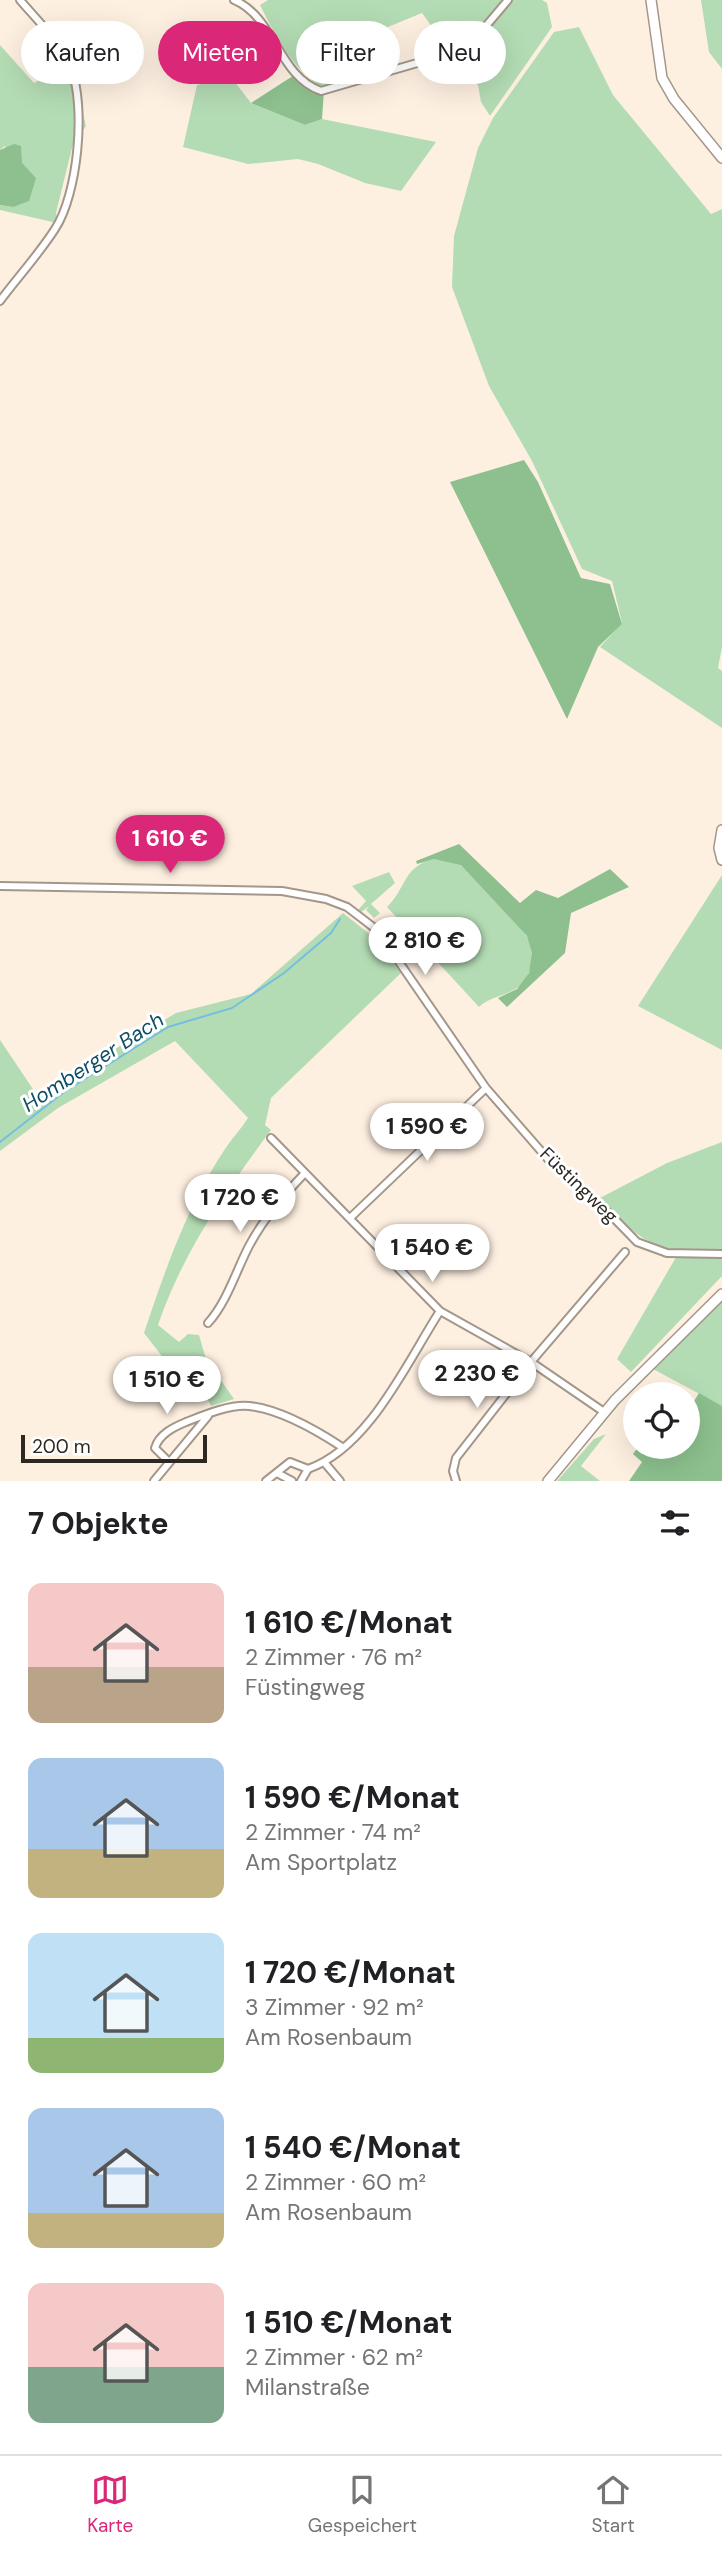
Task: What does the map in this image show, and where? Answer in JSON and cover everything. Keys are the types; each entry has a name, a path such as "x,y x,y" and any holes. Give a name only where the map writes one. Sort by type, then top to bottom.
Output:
{"main road":[{"path":"651,0 662,78 674,99 722,158"},
{"path":"722,830 719,843 722,860"},
{"path":"548,1481 604,1412 722,1294"}],"street":[{"path":"0,301 57,227 64,209 77,138 78,92 71,68 64,54 20,0"},
{"path":"29,11 33,0"},
{"path":"234,0 253,11 291,67 304,82 321,91 424,61 453,65 508,0"},
{"name":"Füstingweg","path":"0,886 282,891 326,899 347,907 377,930 486,1088 554,1166 603,1207 637,1242 667,1253 722,1254"},
{"path":"350,1218 486,1088"},
{"path":"271,1138 440,1311 531,1362 604,1412"},
{"path":"208,1323 218,1312 250,1245 278,1201 305,1173"},
{"path":"456,1481 453,1471 456,1458 531,1362 625,1252"},
{"path":"301,1481 308,1469 342,1447 369,1420 394,1388 440,1311"},
{"path":"169,1462 155,1448 160,1437 177,1425 209,1414 249,1406 302,1425 342,1447"},
{"path":"154,1481 209,1414"},
{"path":"324,1461 340,1481"},
{"path":"266,1481 290,1462 308,1469"},
{"path":"276,1473 292,1481"}],"green space":[{"path":"268,0 542,0 547,3 552,27 490,116 481,102 477,84 506,84 506,21 428,21 422,13 400,22 296,21 296,64 282,45 282,21 268,21 260,5"},
{"path":"701,0 722,0 722,69 709,52"},
{"path":"579,27 613,95 711,214 722,209 722,647 718,668 722,671 722,728 600,647 622,623 612,581 582,569 532,461 489,386 452,287 454,236 478,148 493,118 554,32"},
{"path":"0,45 21,68 21,84 76,84 86,126 73,144 56,213 57,223 0,210 0,205 13,207 5,146 0,150"},
{"path":"296,74 296,84 316,84 324,90 322,119 305,125 251,103"},
{"path":"236,84 251,103 305,125 322,119 436,142 401,191 365,183 298,159 248,164 183,147 197,85"},
{"path":"317,84 346,84 324,90"},
{"path":"14,144 21,146 22,163 36,178 29,201 13,207 0,205 0,150"},
{"path":"524,460 538,482 581,578 610,584 622,624 598,647 567,719 450,482"},
{"path":"459,844 520,903 536,890 558,898 610,869 629,887 571,913 565,953 507,1007 498,998 517,989 529,973 532,953 527,936 461,865 434,859 417,864 416,861"},
{"path":"434,859 451,860 460,864 529,940 531,965 525,980 520,986 479,1007 387,907 416,867"},
{"path":"389,872 395,883 371,904 380,913 374,918 366,910 369,906 360,913 357,911 366,901 352,886"},
{"path":"722,875 722,1050 638,1006"},
{"path":"343,913 367,932 401,973 271,1098 265,1125 271,1130 207,1223 180,1272 158,1325 179,1342 188,1334 199,1335 206,1359 234,1399 211,1406 194,1371 179,1378 144,1333 169,1262 200,1192 248,1118 175,1041 58,1108 0,1151 0,1040 37,1095 176,1013 251,994"},
{"path":"385,924 391,925 416,947 404,958 379,928"},
{"path":"722,1142 722,1276 631,1372 617,1359 679,1252 644,1238 598,1199 667,1163"},
{"path":"722,1299 722,1406 700,1394 700,1382 677,1382 653,1369"},
{"path":"700,1394 722,1406 722,1481 629,1481 642,1462 639,1459 700,1459"},
{"path":"606,1434 581,1466 600,1481 557,1481 594,1439"}],"waterway":[{"name":"Homberger Bach","path":"0,1142 64,1092 168,1027 232,1008 284,973 331,933 340,919"}]}
